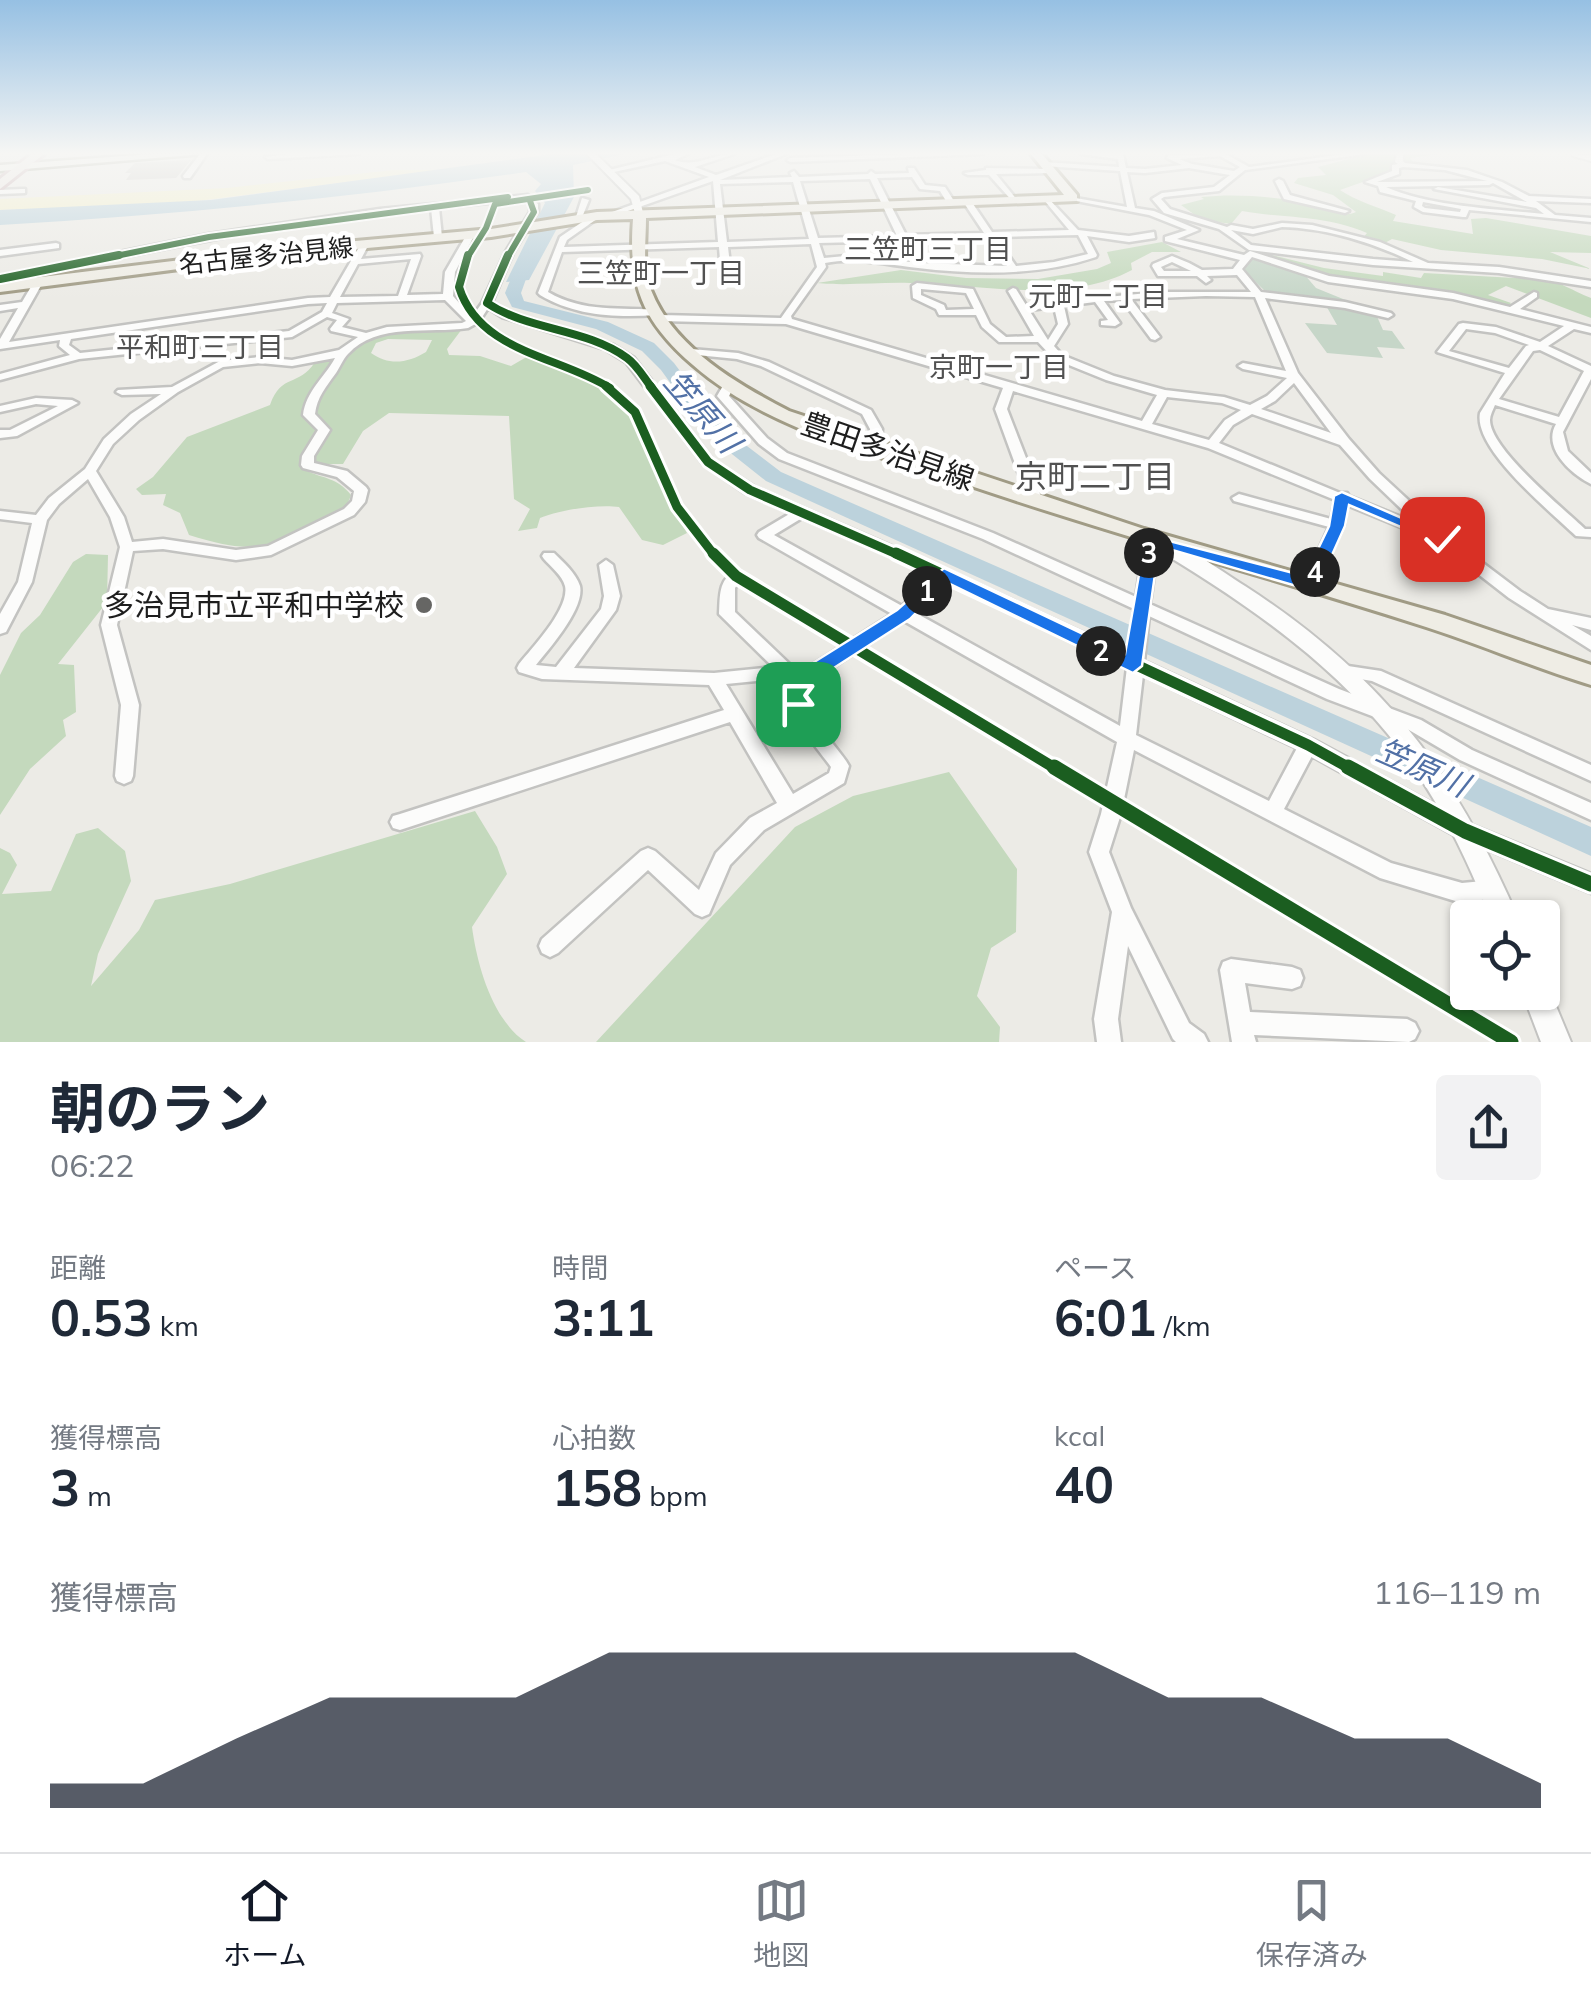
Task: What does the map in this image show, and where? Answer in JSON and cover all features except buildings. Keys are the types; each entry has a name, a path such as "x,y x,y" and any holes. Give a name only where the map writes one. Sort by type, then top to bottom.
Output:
{"main road":[{"name":"名古屋多治見線","path":"0,286 38,278 438,238 640,210 720,212 985,203"},
{"name":"豊田多治見線","path":"640,210 641,283 659,315 728,386 782,414 1152,539 1478,634 1591,675"}],"street":[{"path":"0,279 38,278 108,254 458,203"},
{"path":"0,628 25,582 40,520 54,501 90,471 108,442 134,417 220,364 260,360 292,363 342,353 366,336 411,326 453,328 472,322 487,303 528,226 534,212 531,203"},
{"path":"574,218 583,203"},
{"path":"634,203 640,210 658,203"},
{"path":"719,203 726,273"},
{"path":"787,321 798,296 822,267 803,203"},
{"path":"886,203 916,265"},
{"path":"968,203 1012,267"},
{"path":"820,261 852,257 916,265 1062,266 1093,254 1050,203"},
{"path":"1090,203 1132,210 1195,230 1168,239 1248,253 1500,270 1591,284"},
{"path":"1130,203 1132,210"},
{"path":"1160,203 1167,212 1249,233 1293,226 1388,248 1425,265"},
{"path":"1310,203 1345,211"},
{"path":"1419,203 1418,208 1423,210 1463,215 1466,206 1591,220"},
{"path":"1521,203 1540,206"},
{"path":"1537,203 1553,216"},
{"path":"435,205 438,238"},
{"path":"601,216 570,230 543,289 545,296 594,309 787,321 1212,445 1442,539"},
{"path":"1196,220 1228,230 1248,253 1328,279 1422,291 1591,330"},
{"path":"558,250 1078,232 1133,239 1151,234"},
{"path":"448,297 450,272 471,234"},
{"path":"192,263 198,242"},
{"path":"0,376 78,356 197,341 285,336 326,314 365,244"},
{"path":"0,253 56,246 25,304 6,329 1,345 332,299 448,297 472,322"},
{"path":"1248,253 1238,266 1240,272 1259,293 1272,316 1284,358 1347,443 1484,576 1591,644"},
{"path":"354,262 417,256 402,298"},
{"path":"1203,276 1240,272"},
{"path":"980,312 942,313 941,307 916,296 917,286 970,292 980,312 986,325 1003,340 1044,343 1063,324 1059,305"},
{"path":"1123,286 1156,336"},
{"path":"1013,291 1044,343 1058,357 1164,393 1224,400 1347,443"},
{"path":"1022,308 1098,300 1259,293 1388,315"},
{"path":"1514,310 1534,295"},
{"path":"1196,296 1208,311"},
{"path":"1098,300 1115,323 1105,323"},
{"path":"487,303 505,315 609,347 630,360 708,462 750,490 944,574 1308,745 1591,884"},
{"path":"0,308 25,304"},
{"path":"326,314 344,319 335,329 366,336"},
{"path":"1573,324 1540,347 1530,348 1483,423 1487,436 1581,533 1591,533"},
{"path":"1512,372 1442,352 1464,326 1506,334 1590,370 1556,432 1560,450 1591,480"},
{"path":"66,336 64,346 78,356"},
{"path":"691,352 738,356 765,364 867,412 876,429 875,447"},
{"path":"127,548 163,544 236,556 271,550 349,512 358,502 361,490 342,474 308,465 308,456 324,430 309,415 309,404 337,368 342,353"},
{"path":"1243,366 1297,376"},
{"path":"1212,445 1245,409 1270,400 1280,387 1297,376"},
{"path":"728,386 723,396 784,456 988,536 1591,812"},
{"path":"1009,386 1000,409 1034,500"},
{"path":"122,392 174,390"},
{"path":"1145,425 1164,393"},
{"path":"1494,400 1563,422"},
{"path":"0,409 36,401 72,404 14,433 0,434"},
{"path":"90,471 116,516 127,548 109,626 130,705 124,776"},
{"path":"1310,584 1337,526 1342,496"},
{"path":"1239,498 1337,526"},
{"path":"800,513 764,536 1126,738 1386,870 1462,892 1494,890"},
{"path":"0,515 40,520"},
{"path":"1196,1042 1181,1031 1122,912 1099,852 1116,806 1140,605 1152,539 1254,598 1348,672 1392,720 1460,821 1498,900"},
{"path":"549,556 569,578 573,592 567,609 525,668 560,674 714,679 794,676 904,614 944,574"},
{"path":"560,674 608,610 612,596 606,565"},
{"path":"550,946 648,856 702,907 723,859 757,824 837,778 840,766 798,704 794,676 727,614 728,587 736,576"},
{"path":"1540,614 1591,624"},
{"path":"1348,672 1375,675 1591,772"},
{"path":"714,679 789,804"},
{"path":"400,822 733,714"},
{"path":"1274,810 1308,745"},
{"path":"1109,1042 1106,1019 1122,912"},
{"path":"1292,978 1232,970 1242,1032 1407,1031"},
{"path":"1543,1010 1556,1042"}],"green space":[{"path":"1303,203 1340,213 1356,212 1343,203 1365,203 1396,215 1393,221 1473,234 1471,219 1486,218 1591,236 1591,253 1550,252 1591,269 1542,259 1441,250 1392,239 1383,244 1362,239 1367,233 1350,227 1304,218 1242,211 1231,224 1190,218 1195,215 1181,205"},
{"path":"1162,242 1181,252 1152,252 1131,263 1132,270 1079,287 1023,290 910,283 817,283 901,270 966,278 1038,279 1097,269 1111,263 1107,252"},
{"path":"1260,252 1324,268 1383,276 1383,272 1421,278 1424,273 1534,276 1591,298 1591,318 1506,286 1488,295 1511,303 1508,306 1443,292 1336,279 1259,255"},
{"path":"1251,258 1304,274 1316,288 1375,312 1383,330 1392,331 1405,349 1377,347 1383,358 1327,353 1305,323 1337,325 1324,302 1266,292 1242,269"},
{"path":"462,329 447,349 449,355 480,356 511,366 530,355 565,365 611,392 638,425 657,479 687,533 663,545 642,540 619,507 610,506 557,512 540,518 537,528 518,531 530,509 514,499 509,416 389,413 363,431 343,464 319,464 305,470 346,489 351,495 346,506 317,524 268,544 241,547 189,535 180,513 163,505 166,494 142,495 136,489 153,477 187,437 270,405 280,388 315,362 387,332","holes":["388,339 432,340 426,352 405,361 385,360 371,353 376,343"]},
{"path":"86,554 108,555 107,602 58,664 74,665 76,712 63,720 66,736 30,769 0,815 0,675 21,633 40,615 73,562"},
{"path":"949,772 1017,869 1016,932 991,948 977,996 1000,1027 999,1042 596,1042 795,827 853,796"},
{"path":"475,811 497,847 507,874 472,927 478,957 495,1006 526,1042 0,1042 0,848 10,853 17,865 2,894 51,891 76,834 98,828 125,851 131,881 98,954 91,986 139,930 155,900 230,884"}],"sand":[{"path":"0,203 184,203 173,204 0,210"}],"water":[{"path":"156,203 277,203 0,225 0,210"},
{"path":"545,203 571,203 529,280 506,282"}],"waterway":[{"name":"笠原川","path":"528,254 513,293 518,304 602,325 648,347 667,366 715,431 774,477 1591,842"}],"cycle path":[{"path":"0,279 209,237 466,203"},
{"path":"504,203 495,204 486,228 464,262 459,287 463,300 492,333 598,381 627,402 647,432 677,507 736,576 1511,1042"},
{"path":"531,203 534,212 509,253 487,303 505,315 609,347 630,360 708,462 750,490 944,574 1308,745 1465,831 1591,884"}],"place":[{"name":"多治見市立平和中学校","path":"424,605"}],"district":[{"name":"三笠町三丁目","path":"928,248"},
{"name":"三笠町一丁目","path":"661,272"},
{"name":"元町一丁目","path":"1098,295"},
{"name":"平和町三丁目","path":"200,346"},
{"name":"京町一丁目","path":"999,366"},
{"name":"京町二丁目","path":"1095,476"}],"route":[{"path":"798,704 802,679 904,614 944,574 1133,666 1152,539 1310,584 1337,526 1342,496 1442,539"}]}
